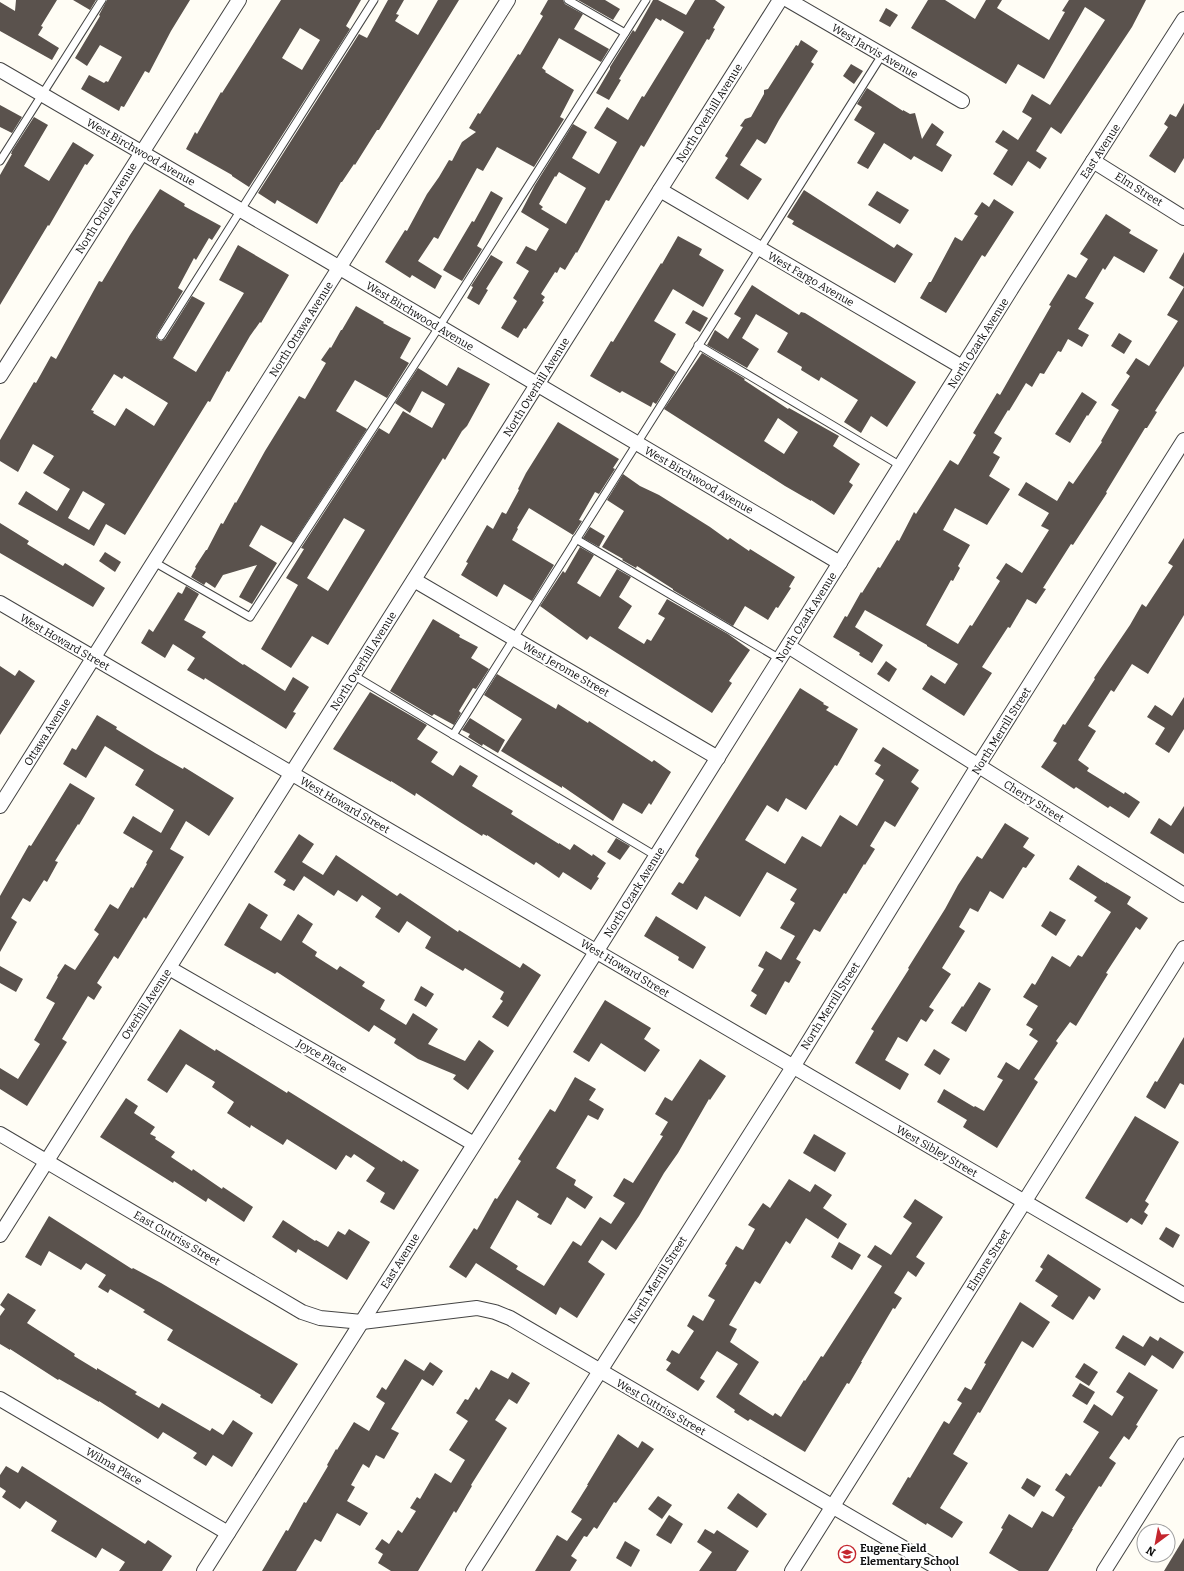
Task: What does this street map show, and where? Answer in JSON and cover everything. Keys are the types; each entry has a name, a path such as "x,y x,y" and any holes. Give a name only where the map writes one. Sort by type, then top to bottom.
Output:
{"street":[{"name":"North Oriole Avenue","path":"0,376 239,0"},
{"name":"North Ottawa Avenue","path":"94,658 508,0"},
{"name":"North Overhill Avenue","path":"291,773 780,0"},
{"name":"West Jarvis Avenue","path":"788,0 962,101"},
{"name":"East Avenue","path":"1015,283 1184,18"},
{"name":"West Birchwood Avenue","path":"0,70 340,268 840,563"},
{"name":"Elm Street","path":"1093,161 1184,218"},
{"name":"West Fargo Avenue","path":"660,190 962,368"},
{"name":"North Ozark Avenue","path":"596,952 1015,283"},
{"name":"North Merrill Street","path":"473,1571 792,1067 978,766 1184,440"},
{"name":"West Jerome Street","path":"414,580 718,758"},
{"name":"West Howard Street","path":"0,604 690,1007"},
{"name":"Cherry Street","path":"788,646 1184,896"},
{"name":"Ottawa Avenue","path":"0,806 94,658"},
{"name":"Overhill Avenue","path":"0,1235 291,773"},
{"name":"Elmore Street","path":"792,1571 1184,948"},
{"name":"East Avenue","path":"204,1571 596,952"},
{"name":"Joyce Place","path":"169,968 474,1144"},
{"name":"West Sibley Street","path":"690,1007 1184,1295"},
{"name":"East Cuttriss Street","path":"0,1134 302,1312 320,1318 362,1322"},
{"name":"West Cuttriss Street","path":"362,1322 477,1308 495,1312 510,1318 942,1571"},
{"name":"Wilma Place","path":"0,1399 228,1533"},
{"path":"1104,1571 1184,1444"}],"lane":[{"path":"0,161 102,0"},
{"path":"161,336 374,0"},
{"path":"568,0 625,33"},
{"path":"154,562 250,617 439,327 646,0"},
{"path":"453,734 758,248 882,55"},
{"path":"698,345 900,466"},
{"path":"576,539 780,659"},
{"path":"353,675 656,856"}],"building":[{"path":"16,0 57,0 41,26 43,27 38,35 59,48 52,60 0,31 0,2 15,11"},
{"path":"73,0 96,0 90,10"},
{"path":"107,0 190,0 171,31 149,73 145,71 124,107 121,106 119,111 81,89 89,75 104,83 106,81 108,82 122,57 100,45 87,66 75,58 100,16 99,15"},
{"path":"281,0 361,0 346,26 350,29 249,187 232,175 186,149 195,132 197,134 221,92 222,93","holes":["300,28 320,40 302,70 282,58"]},
{"path":"388,0 404,0 396,14 399,15 395,21 418,35 438,0 459,0 379,130 377,130 355,165 354,164 341,182 317,224 277,200 275,204 258,193 359,34 367,38"},
{"path":"548,0 563,0 565,4 583,14 574,29 609,49 601,62 559,38 542,68 546,71 545,72 574,90 560,117 564,119 534,167 497,147 483,171 477,168 438,239 434,237 418,261 442,276 435,289 412,275 410,278 385,262 405,230 407,231 427,194 449,160 452,161 462,142 476,132 469,128 478,113 480,114 518,54 520,55 543,16 540,14"},
{"path":"578,0 605,0 620,9 613,20"},
{"path":"653,0 658,0 686,15 695,0 715,0 725,7 713,28 715,29 709,40 707,39 644,147 641,145 609,201 606,200 577,253 576,252 565,270 560,267 557,273 555,272 541,294 545,297 542,301 544,302 526,329 524,328 518,338 501,328 517,301 513,298 529,271 516,263 526,246 536,251 549,229 521,212 535,185 573,124 587,132 572,158 599,174 617,142 594,128 607,107 628,120 684,32 662,19 661,21 656,18 619,79 621,80 609,100 596,93 633,30 635,32","holes":["559,172 586,188 566,224 541,209 543,207 539,204 555,176 556,177"]},
{"path":"928,0 945,0 975,19 986,0 1002,0 997,8 1049,40 1065,12 1062,11 1069,0 1146,0 1132,27 1061,134 1051,127 1036,151 1047,158 1040,169 1028,161 1012,186 993,174 1008,150 995,142 1003,130 1018,140 1032,118 1022,112 1032,94 1050,105 1105,20 1085,7 1044,79 1018,64 1006,84 911,28"},
{"path":"886,8 898,15 890,27 879,21"},
{"path":"801,40 818,51 811,62 814,64 767,142 765,144 757,139 740,165 762,179 748,200 715,178 728,158 725,156 743,127 740,126 745,119 751,117 764,94 764,90 768,89 796,45 798,46"},
{"path":"851,64 863,71 854,84 843,76"},
{"path":"867,88 903,111 910,114 915,113 922,139 932,123 944,132 936,145 952,155 942,172 914,156 911,160 884,143 868,169 857,163 875,133 854,120 862,107 857,104"},
{"path":"1184,103 1184,158 1175,173 1149,156 1168,127 1164,124 1170,114 1176,117"},
{"path":"0,105 22,117 12,133 0,127"},
{"path":"34,117 48,125 24,166 49,181 73,142 94,155 87,165 85,164 0,305 0,175 12,154 12,151"},
{"path":"160,189 185,204 184,206 221,226 212,240 209,238 196,260 194,258 178,288 183,291 156,338 161,341 165,339 192,296 205,303 173,358 196,372 244,293 219,280 238,245 289,275 261,323 260,322 250,336 229,372 227,371 210,402 208,401 125,535 106,524 94,546 18,504 26,491 57,511 70,489 43,473 54,456 33,444 18,472 0,461 0,440 51,356 56,359 99,281 102,282","holes":["114,374 122,379 124,376 168,403 154,426 126,408 115,426 93,413 94,411 91,410","83,491 105,504 89,530 68,518"]},
{"path":"804,190 894,248 897,244 913,254 895,283 792,224 794,221 787,217"},
{"path":"491,191 503,198 477,246 482,249 462,281 443,270 472,221 474,222"},
{"path":"877,191 909,210 900,224 868,205"},
{"path":"994,199 1014,212 985,257 982,255 946,313 920,298 929,282 931,282 955,237 962,241 978,216 974,214 982,202 989,207"},
{"path":"1106,214 1131,230 1129,233 1158,250 1144,273 1114,256 1105,270 1103,268 1085,298 1094,303 1078,329 1089,335 1082,347 1068,339 1061,352 1058,351 1044,374 1040,373 1032,387 1026,383 1009,411 1008,410 994,433 1002,438 993,453 1000,457 989,476 1010,489 987,525 955,508 943,530 970,545 958,566 960,568 953,581 951,580 926,625 958,644 970,625 972,626 1000,581 996,578 1006,563 1022,573 1049,530 1041,526 1049,513 1018,495 1026,482 1057,501 1069,481 1073,484 1102,442 1101,441 1119,410 1111,405 1130,376 1126,373 1136,358 1149,366 1178,321 1167,315 1184,287 1184,366 1155,411 1157,412 1147,428 1145,428 1106,492 1107,493 1073,545 1071,544 1043,588 1046,589 1036,604 1027,599 1010,628 1008,627 982,667 992,673 964,716 922,689 931,675 945,684 958,664 927,645 865,610 855,627 883,645 872,663 859,655 860,653 833,637 845,616 847,617 861,592 862,593 878,567 880,568 897,540 899,541 914,512 916,514 950,460 958,465 976,435 973,433 997,393 1000,395 1051,306 1049,305 1068,274 1076,278 1088,259 1080,254"},
{"path":"678,236 702,249 699,255 724,270 703,307 673,289 654,321 676,334 660,362 676,372 656,404 653,402 651,407 622,391 620,393 590,376 611,341 613,342"},
{"path":"1184,252 1184,287 1169,278"},
{"path":"491,255 503,262 486,289 488,290 479,305 467,298 473,287 471,286"},
{"path":"752,285 799,315 801,312 805,313 916,382 887,427 871,416 861,433 844,422 858,400 821,377 819,381 801,370 802,367 777,352 788,333 756,314 742,338 759,349 747,368 707,345 715,330 728,339 741,318 734,314"},
{"path":"356,306 411,338 400,358 409,363 387,398 355,380 336,411 367,429 293,543 261,525 249,546 277,563 252,604 239,597 257,565 223,575 215,588 206,582 204,585 191,577 196,568 195,567 207,550 221,523 223,524 235,502 236,503 265,451 299,396 305,399 326,363 321,360 330,347 331,348"},
{"path":"693,310 708,318 700,332 685,323"},
{"path":"1119,333 1132,341 1124,354 1111,346"},
{"path":"702,353 742,377 745,379 744,380 788,409 789,408 839,436 833,446 860,464 849,482 853,485 834,515 785,486 664,409","holes":["778,418 798,432 784,454 764,441"]},
{"path":"458,367 490,384 467,426 462,431 445,460 443,458 328,645 312,636 291,668 261,649 298,585 286,578 304,549 301,548 379,428 389,434 403,411 432,428 445,404 422,391 410,413 395,403 418,368 447,386","holes":["344,518 365,530 328,591 307,578"]},
{"path":"1082,392 1097,402 1088,416 1087,415 1070,443 1055,434"},
{"path":"558,422 619,459 613,468 615,469 599,494 595,492 579,520 582,521 573,535 529,508 517,528 518,529 512,540 554,565 532,601 504,584 497,597 461,575 468,563 466,562 487,525 493,529 502,512 506,514 526,473"},
{"path":"623,474 640,486 659,495 710,527 728,540 730,538 749,551 750,549 795,577 789,587 791,588 768,620 745,606 733,626 673,590 637,566 636,568 602,547 624,511 607,500"},
{"path":"0,523 29,541 27,544 63,566 65,563 105,588 93,607 0,553"},
{"path":"590,527 605,536 599,547 583,538"},
{"path":"1184,538 1184,615 1148,674 1132,664 1114,692 1111,690 1088,726 1096,731 1078,760 1089,768 1087,771 1140,802 1129,818 1110,806 1108,808 1076,787 1074,789 1041,767 1057,743 1053,741 1063,724 1065,725 1142,604 1146,607 1173,566 1168,563"},
{"path":"580,547 594,555 577,583 600,597 617,569 631,577 619,597 632,606 618,628 644,644 647,639 651,641 665,618 658,614 667,599 728,634 750,650 729,681 732,683 712,713 590,636 587,640 540,606 563,571 565,573"},
{"path":"105,552 121,562 115,572 99,561"},
{"path":"186,586 199,594 184,620 206,632 202,637 285,691 293,677 309,687 293,712 296,713 286,729 205,678 204,680 187,670 195,658 173,644 165,658 141,643 149,629 153,632 178,592 182,594"},
{"path":"433,619 460,635 459,637 478,647 471,658 489,669 476,689 473,688 459,711 461,713 454,725 434,714 432,716 390,691"},
{"path":"886,661 897,669 889,682 877,674"},
{"path":"0,666 15,676 19,670 35,681 0,735"},
{"path":"497,674 556,709 558,704 588,723 589,721 652,762 654,760 671,772 651,805 649,803 642,814 623,803 613,821 562,786 562,788 501,751 522,719 484,695"},
{"path":"800,688 829,707 826,710 858,729 837,766 835,765 806,810 786,798 778,812 767,805 745,840 785,864 802,836 821,847 840,815 857,826 884,780 875,774 881,765 874,761 883,747 919,770 911,782 919,788 895,827 885,821 870,846 875,849 846,894 844,893 820,932 814,929 796,959 801,962 789,983 785,981 766,1015 750,1006 757,995 751,991 764,969 758,966 766,951 781,960 795,936 780,928 795,903 790,900 797,889 767,872 740,917 705,896 697,910 671,894 679,882 683,884 699,859 695,856 697,851"},
{"path":"370,692 427,725 417,739 438,752 431,762 453,776 460,765 478,776 472,786 513,811 511,814 570,850 574,844 606,863 591,890 563,872 559,878 536,862 534,865 487,835 483,834 482,836 416,793 415,796 333,749"},
{"path":"1184,697 1184,729 1169,753 1155,744 1165,728 1147,717 1155,705 1172,716"},
{"path":"97,715 117,727 116,729 155,753 183,769 184,767 234,798 209,836 186,821 170,849 184,857 146,919 144,917 118,959 114,956 97,983 102,987 94,1000 88,996 62,1039 67,1042 27,1106 0,1089 0,1068 18,1079 40,1044 34,1040 55,1003 46,998 58,977 57,976 65,964 75,970 99,934 94,930 110,904 118,909 131,887 133,888 147,864 146,863 153,851 123,833 133,816 161,833 174,810 135,785 144,770 105,746 86,778 63,764 72,748 76,750"},
{"path":"470,718 505,740 498,753 483,744 482,746 468,737 470,734 462,730"},
{"path":"70,783 95,798 55,861 58,862 47,882 44,880 30,902 23,898 11,918 17,922 0,952 0,896 29,845 31,846"},
{"path":"1184,806 1184,854 1150,833 1159,818 1171,826"},
{"path":"1005,823 1029,838 1023,847 1035,855 1026,868 1023,867 1003,899 990,891 978,912 970,908 959,927 965,931 942,968 951,974 929,1007 934,1010 926,1022 921,1019 907,1042 898,1037 885,1060 909,1074 900,1090 855,1063 874,1031 871,1029 909,969 908,968 945,909 958,885 977,856 982,859"},
{"path":"299,834 314,844 302,862 323,875 336,855 397,896 400,893 458,932 459,930 520,968 523,963 541,975 508,1027 492,1017 503,1001 500,999 504,992 465,968 463,971 425,948 431,937 407,921 399,933 375,917 381,908 362,895 357,902 338,890 334,896 304,876 294,891 283,885 286,880 274,872"},
{"path":"616,838 630,846 620,860 607,852"},
{"path":"1078,865 1131,897 1127,904 1148,918 1140,930 1136,927 1106,973 1108,974 1076,1026 1070,1022 1056,1041 1058,1043 1034,1079 1038,1082 997,1148 963,1127 967,1120 937,1102 944,1089 974,1107 975,1106 984,1111 1003,1080 997,1077 1006,1062 1019,1070 1038,1041 1029,1035 1033,1029 1026,1025 1038,1006 1023,997 1032,983 1035,985 1052,956 1070,967 1078,955 1082,957 1111,912 1094,901 1097,897 1069,879"},
{"path":"249,903 268,915 260,928 281,941 298,914 313,924 302,942 317,952 315,956 337,970 340,966 365,982 362,986 385,1000 380,1009 406,1025 413,1013 438,1029 428,1044 465,1061 479,1040 494,1051 468,1090 453,1079 456,1075 418,1059 394,1043 396,1039 374,1025 369,1032 277,972 275,974 224,945"},
{"path":"1050,911 1066,920 1056,936 1041,926"},
{"path":"656,916 706,947 693,969 678,960 679,957 644,936"},
{"path":"0,966 23,979 16,992 0,983"},
{"path":"979,982 991,989 966,1032 951,1023"},
{"path":"421,986 434,994 426,1007 414,1000"},
{"path":"605,1000 651,1028 644,1039 660,1050 645,1072 601,1043 589,1062 573,1052"},
{"path":"180,1029 215,1051 216,1049 287,1093 288,1091 402,1162 403,1160 419,1170 394,1210 380,1202 385,1193 366,1181 375,1168 354,1154 351,1158 346,1155 336,1170 287,1139 283,1145 251,1125 250,1128 227,1113 234,1102 212,1087 215,1082 186,1064 167,1093 147,1080"},
{"path":"1184,1037 1184,1085 1180,1083 1165,1109 1146,1097 1155,1081 1157,1082"},
{"path":"934,1049 950,1059 940,1075 924,1065"},
{"path":"700,1059 726,1076 710,1100 709,1099 678,1153 616,1250 602,1240 588,1262 605,1274 577,1318 560,1307 556,1315 476,1263 466,1278 449,1267 474,1228 477,1230 495,1198 497,1199 521,1161 518,1159 550,1109 555,1112 575,1077 596,1089 589,1100 604,1109 598,1120 588,1115 556,1168 576,1180 574,1185 593,1197 585,1209 567,1197 551,1225 537,1217 539,1214 517,1200 490,1248 518,1266 516,1269 544,1286 573,1241 581,1246 600,1217 611,1224 625,1203 613,1196 624,1178 633,1183 663,1136 660,1135 668,1122 655,1114 665,1097 672,1101"},
{"path":"126,1098 138,1106 134,1113 155,1127 150,1134 175,1152 171,1157 192,1171 193,1169 222,1189 223,1187 253,1207 244,1222 208,1198 206,1202 174,1181 173,1183 100,1137"},
{"path":"1135,1116 1179,1142 1145,1201 1149,1204 1144,1212 1148,1215 1142,1225 1131,1218 1127,1223 1085,1198"},
{"path":"814,1134 846,1153 835,1172 803,1153"},
{"path":"789,1179 810,1192 815,1184 832,1195 823,1208 847,1224 838,1239 806,1218 790,1244 786,1241 760,1284 755,1281 729,1325 737,1329 730,1342 759,1362 739,1394 773,1416 775,1413 781,1417 804,1380 805,1381 821,1356 823,1357 882,1266 867,1257 875,1245 891,1255 912,1223 903,1217 915,1199 943,1217 916,1257 925,1263 916,1277 908,1271 894,1293 902,1298 895,1309 893,1308 849,1384 847,1383 805,1452 750,1419 748,1421 716,1397 738,1364 717,1351 700,1378 705,1381 698,1391 666,1370 671,1363 666,1360 672,1350 679,1354 694,1331 687,1326 693,1315 703,1321 715,1300 708,1296 727,1265 725,1264 736,1246 743,1250 755,1229 748,1225 763,1203 770,1208"},
{"path":"49,1216 132,1269 133,1268 161,1283 298,1364 272,1404 260,1397 261,1395 167,1340 173,1330 143,1312 145,1310 110,1289 108,1293 98,1287 106,1275 86,1263 81,1270 49,1251 41,1266 25,1257"},
{"path":"283,1220 315,1241 316,1240 328,1247 338,1231 345,1235 349,1229 370,1242 347,1280 298,1249 296,1253 272,1237"},
{"path":"1166,1227 1180,1235 1173,1248 1159,1239"},
{"path":"839,1242 861,1255 852,1270 831,1257"},
{"path":"1048,1254 1101,1289 1094,1300 1089,1296 1073,1320 1051,1306 1058,1296 1035,1281 1043,1269 1040,1267"},
{"path":"8,1293 36,1310 27,1323 75,1354 74,1356 137,1392 135,1394 159,1408 162,1403 210,1431 212,1428 223,1435 233,1420 253,1433 232,1467 213,1455 206,1466 193,1458 197,1453 163,1432 158,1439 99,1401 59,1379 58,1380 0,1344 0,1316 5,1309 0,1305"},
{"path":"1020,1302 1050,1322 1033,1348 1022,1341 980,1413 978,1412 953,1454 968,1463 940,1508 963,1522 952,1538 927,1523 926,1525 892,1504 908,1477 910,1478 944,1421 949,1424 962,1403 957,1400 965,1387 971,1390 986,1364 984,1363"},
{"path":"1123,1335 1143,1347 1150,1336 1158,1341 1160,1337 1184,1352 1173,1369 1152,1355 1145,1366 1115,1348"},
{"path":"405,1359 424,1371 430,1362 443,1371 433,1386 422,1379 391,1429 399,1433 384,1459 376,1455 369,1468 363,1464 351,1485 355,1487 347,1501 368,1513 360,1526 337,1513 321,1542 315,1539 296,1571 262,1571 286,1530 288,1531 304,1502 306,1503 328,1466 327,1465 336,1449 337,1450 354,1422 369,1431 385,1403 376,1397 382,1387 386,1390"},
{"path":"1084,1363 1098,1372 1089,1386 1075,1377"},
{"path":"491,1370 508,1379 512,1372 530,1383 517,1404 509,1399 495,1420 507,1428 471,1485 472,1486 456,1513 454,1511 418,1571 391,1571 378,1563 383,1554 375,1549 382,1539 389,1544 398,1530 402,1533 416,1511 410,1508 417,1497 420,1499 435,1473 451,1483 465,1460 449,1450 468,1421 456,1413 465,1399 468,1400 476,1387 479,1390"},
{"path":"1129,1372 1158,1390 1136,1425 1138,1426 1129,1440 1124,1436 1109,1458 1116,1463 1101,1487 1099,1486 1048,1571 1019,1571 989,1553 1003,1529 1001,1528 1009,1514 1032,1528 1042,1511 1053,1517 1065,1497 1055,1490 1066,1473 1070,1476 1099,1432 1083,1422 1094,1404 1112,1416 1124,1397 1116,1392"},
{"path":"1080,1383 1095,1392 1087,1405 1072,1396"},
{"path":"618,1434 638,1448 642,1441 654,1449 616,1503 614,1502 597,1529 594,1527 587,1537 584,1536 571,1556 577,1560 570,1571 535,1571 557,1535 567,1541 582,1519 571,1512"},
{"path":"6,1466 18,1473 22,1466 145,1544 148,1540 172,1556 162,1571 119,1571 125,1562 102,1548 96,1558 51,1531 57,1521 26,1501 20,1509 2,1497 6,1491 0,1487 0,1475"},
{"path":"1027,1478 1041,1486 1034,1497 1021,1488"},
{"path":"738,1493 767,1514 757,1528 727,1508"},
{"path":"658,1496 672,1505 662,1519 648,1509"},
{"path":"669,1515 683,1524 671,1544 656,1535"},
{"path":"705,1529 714,1534 717,1530 749,1551 736,1571 699,1571 712,1552 697,1542"},
{"path":"1184,1538 1184,1571 1164,1571 1169,1563 1176,1563 1176,1551"},
{"path":"625,1541 640,1550 631,1567 616,1558"}],"place":[{"name":"Eugene Field Elementary School","path":"847,1554"}]}
